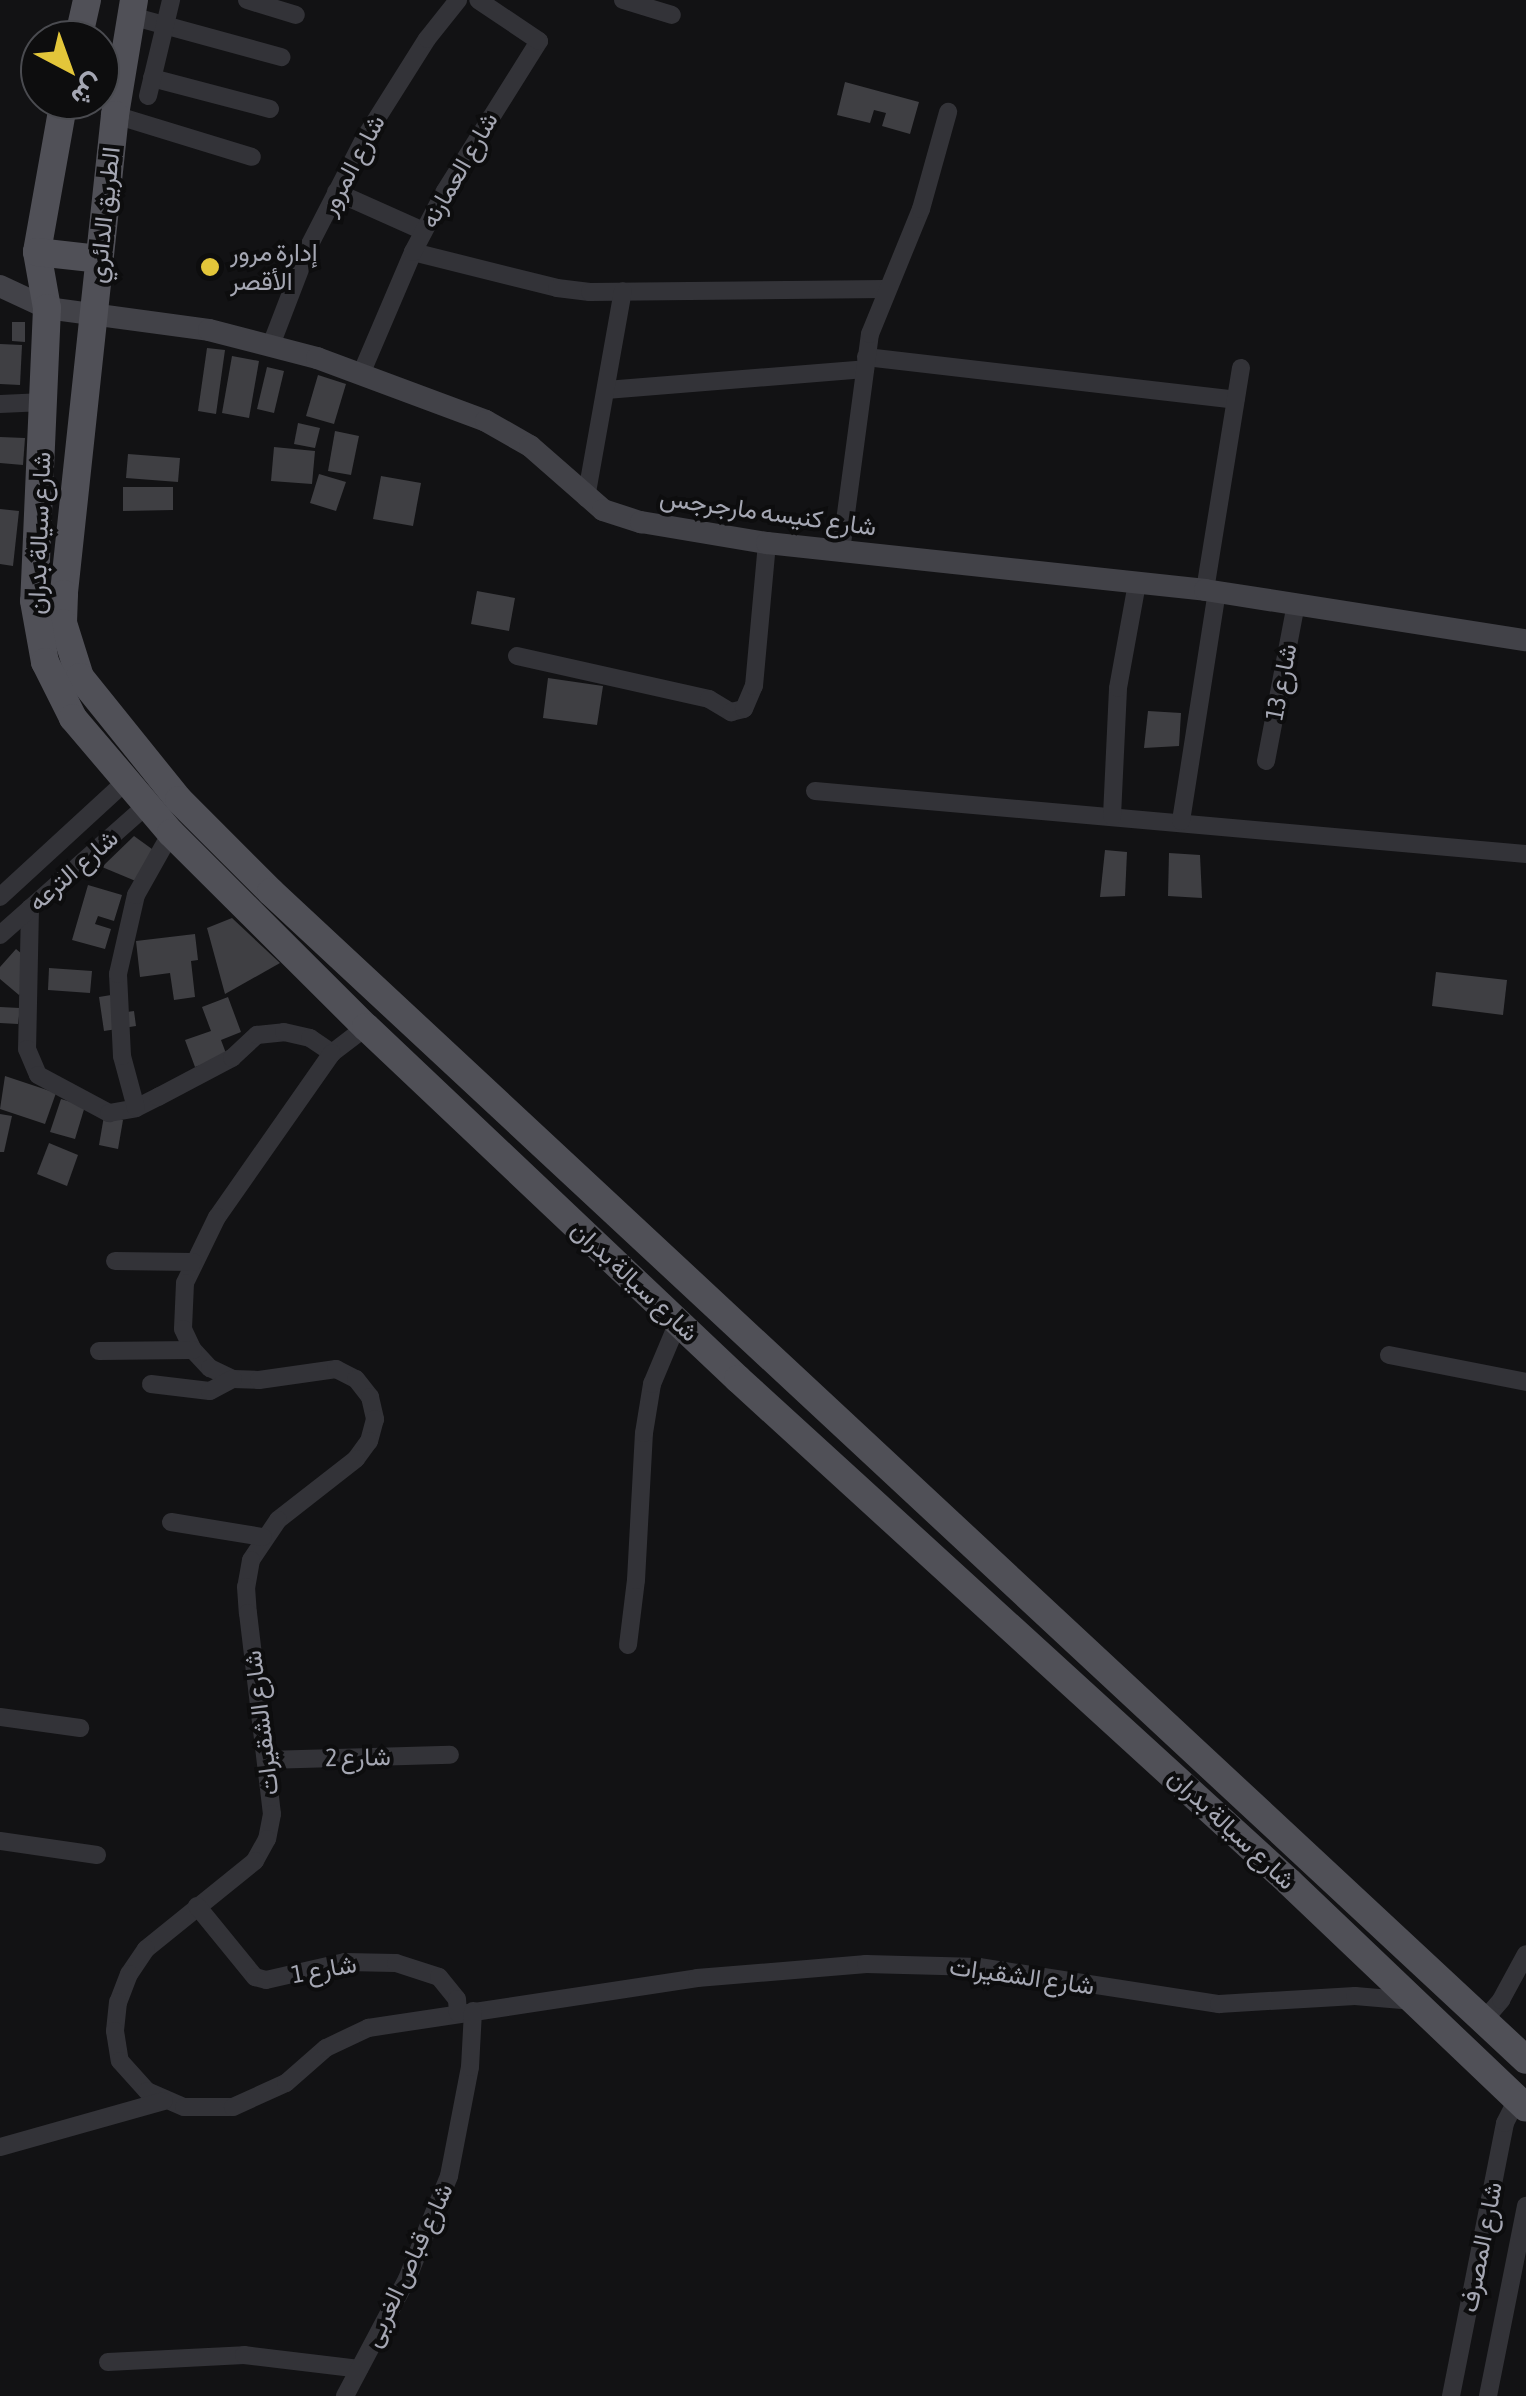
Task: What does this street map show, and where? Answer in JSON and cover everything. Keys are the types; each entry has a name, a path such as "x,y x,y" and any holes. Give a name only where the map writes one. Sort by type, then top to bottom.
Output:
{"main road":[{"name":"الطريق الدائري","path":"120,84 132,8"},
{"path":"47,308 37,252 60,120"},
{"name":"الطريق الدائري","path":"94,311 114,120"},
{"path":"37,252 99,259"},
{"name":"شارع سيالة بدران","path":"47,308 34,601 37,632 56,691 124,782 366,1027 738,1379 1521,2104"},
{"name":"شارع سيالة بدران","path":"94,311 63,623 80,677 137,751 224,847 1526,2060"},
{"path":"738,1379 756,1345"}],"street":[{"path":"171,0 150,87 270,109"},
{"path":"247,0 296,14"},
{"name":"شارع المرور","path":"270,344 309,246 336,192 394,88 458,0"},
{"name":"شارع العمارنه","path":"361,374 412,252 467,152 538,42 538,36 478,0"},
{"path":"624,0 672,15"},
{"path":"132,8 165,25 281,57"},
{"path":"841,551 866,363 884,289 921,209 948,112"},
{"path":"120,117 252,157"},
{"path":"336,192 423,232"},
{"path":"412,252 556,288 623,292 884,289"},
{"path":"0,286 47,308"},
{"path":"586,498 623,292"},
{"name":"شارع كنيسه مارجرجس","path":"47,308 94,311 270,344 361,374 508,433 550,462 586,498 621,517 767,543 1211,591 1526,640"},
{"path":"606,390 866,363 1236,400"},
{"path":"1181,821 1241,368"},
{"path":"0,404 44,402"},
{"path":"517,656 709,699 731,712 744,709 754,686 767,543"},
{"path":"1112,816 1118,688 1137,582"},
{"name":"شارع 13","path":"1266,761 1296,604"},
{"name":"شارع الترعه","path":"0,897 124,782"},
{"path":"815,791 1526,854"},
{"name":"شارع الترعه","path":"0,935 146,806"},
{"path":"136,1108 122,1056 118,974 136,895 171,833"},
{"path":"30,908 27,1049 38,1074 109,1112 136,1108 232,1058 257,1034 284,1032 310,1038 332,1053"},
{"path":"233,1378 210,1368 193,1350 183,1329 181,1306 192,1262 217,1217 332,1053 366,1027"},
{"path":"115,1262 192,1262"},
{"path":"628,1645 636,1580 644,1434 652,1384 678,1322"},
{"path":"99,1351 193,1350"},
{"path":"1389,1355 1526,1382"},
{"path":"151,1384 210,1391 233,1378 336,1369 356,1380 370,1397 374,1419 370,1441 356,1459 263,1536 171,1522"},
{"name":"شارع الشقيرات","path":"263,1536 251,1560 246,1587 272,1814 267,1839 255,1861 146,1949 128,1974 118,2002 120,2060 147,2090 164,2101 204,2110 234,2107 286,2083 346,2036 391,2022 697,1978 885,1964 979,1968 1219,2004 1356,1996 1415,2002"},
{"path":"0,1717 80,1728"},
{"name":"شارع 2","path":"266,1760 450,1755"},
{"path":"0,1841 96,1855"},
{"name":"شارع 1","path":"197,1906 255,1977 266,1980 345,1962 396,1964 439,1977 466,2012"},
{"path":"1483,2021 1501,2000 1526,1954"},
{"name":"شارع قباص الغربى","path":"345,2396 430,2228 449,2176 468,2085 466,2012"},
{"path":"0,2147 164,2101"},
{"name":"شارع المصرف","path":"1451,2396 1505,2123 1521,2104"},
{"name":"شارع المصرف","path":"1488,2396 1526,2206"},
{"path":"108,2362 244,2356 359,2369"}],"building":[{"path":"845,82 919,102 910,134 882,126 886,113 874,110 870,123 837,115"},
{"path":"12,322 25,322 25,342 12,341"},
{"path":"0,344 22,345 20,385 0,384"},
{"path":"207,348 225,350 216,414 198,411"},
{"path":"232,356 259,361 249,418 222,413"},
{"path":"267,367 284,371 274,413 257,409"},
{"path":"318,375 346,384 334,424 306,416"},
{"path":"298,423 320,428 315,448 294,444"},
{"path":"335,431 359,436 351,475 328,471"},
{"path":"0,437 25,438 23,465 0,463"},
{"path":"274,447 315,451 312,484 271,481"},
{"path":"128,454 180,458 178,482 126,478"},
{"path":"319,474 346,482 336,511 310,503"},
{"path":"381,476 421,483 413,526 373,519"},
{"path":"123,487 173,487 173,510 123,511"},
{"path":"0,509 19,511 13,566 0,564"},
{"path":"477,591 515,598 509,631 471,624"},
{"path":"548,678 603,686 597,725 543,718"},
{"path":"1148,711 1181,713 1179,746 1144,748"},
{"path":"134,836 163,857 150,887 102,867"},
{"path":"1105,850 1127,852 1125,896 1100,897"},
{"path":"1169,853 1200,855 1202,898 1168,896"},
{"path":"88,885 122,895 114,921 98,916 95,924 111,929 105,949 72,940"},
{"path":"232,918 280,963 225,994 207,928"},
{"path":"195,934 198,960 191,961 195,997 174,1000 170,973 140,977 136,941"},
{"path":"16,949 35,965 20,983 25,988 19,995 0,979 0,967"},
{"path":"49,968 92,971 90,993 48,990"},
{"path":"1436,972 1507,980 1503,1015 1432,1006"},
{"path":"111,995 127,1012 134,1011 136,1026 104,1031 99,997"},
{"path":"228,997 241,1032 221,1040 227,1056 195,1067 185,1040 211,1031 202,1007"},
{"path":"0,1007 20,1008 18,1024 0,1023"},
{"path":"5,1076 56,1093 45,1124 0,1109"},
{"path":"61,1099 85,1106 75,1139 50,1132"},
{"path":"0,1114 12,1116 4,1152 0,1152"},
{"path":"104,1116 123,1120 118,1149 99,1145"},
{"path":"49,1143 78,1155 67,1186 37,1174"}],"place":[{"name":"إدارة مرور الأقصر","path":"210,267"}]}
